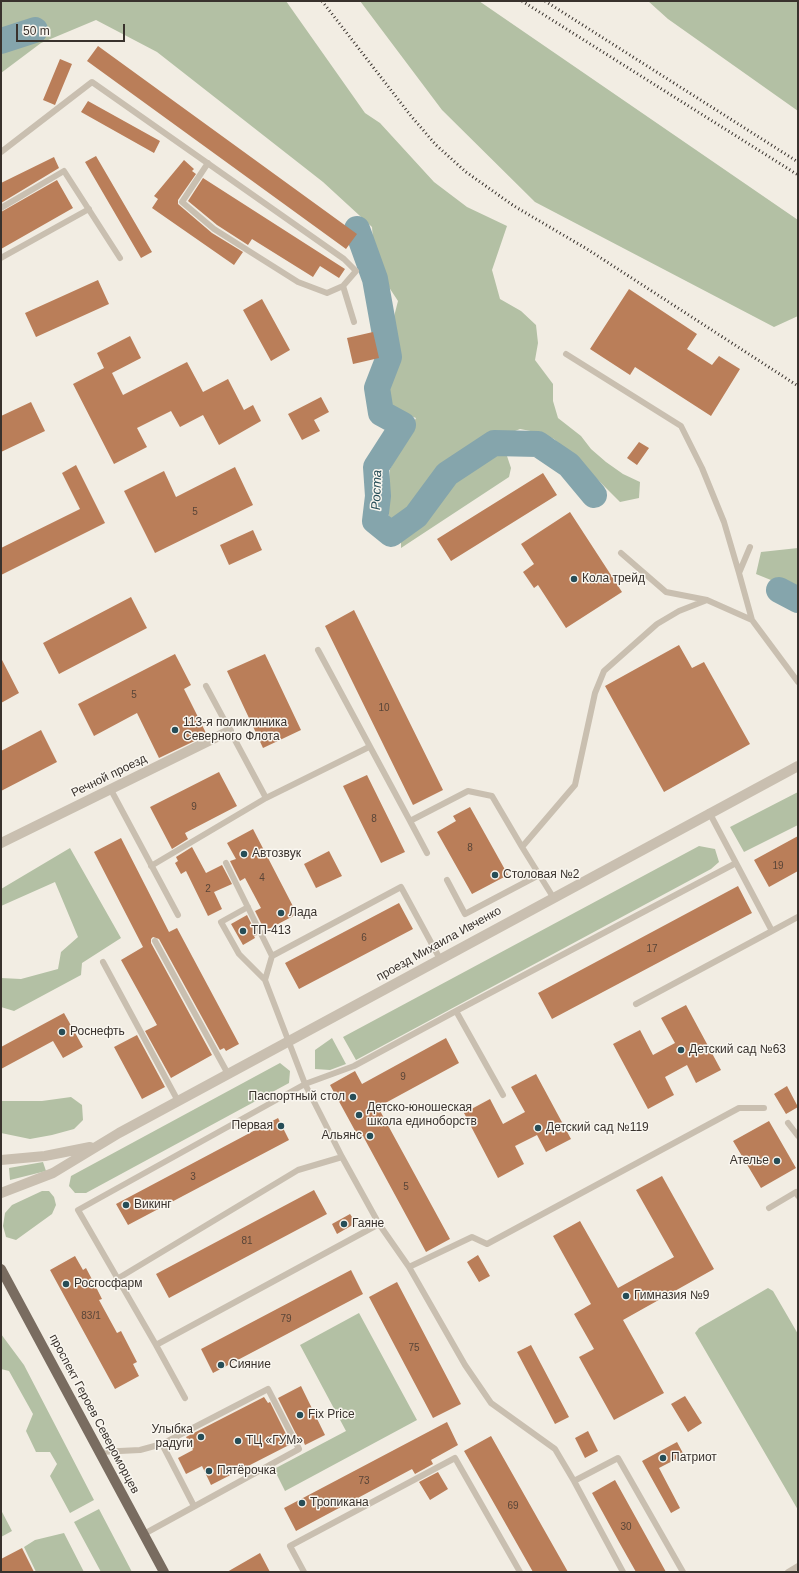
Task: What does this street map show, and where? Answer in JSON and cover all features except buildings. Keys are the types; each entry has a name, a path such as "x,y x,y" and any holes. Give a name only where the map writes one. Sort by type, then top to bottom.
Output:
{"main road":[{"name":"проспект Героев Североморцев","path":"1,1269 164,1572"}],"street":[{"name":"Речной проезд","path":"1,844 229,731"},
{"name":"проезд Михаила Ивченко","path":"94,1146 709,812 798,766"},
{"path":"1,1160 45,1156 94,1146"},
{"path":"1,1193 53,1173 94,1146"}],"lane":[{"path":"1,152 92,82 208,163 344,258 356,271 343,286 327,293 298,282 214,229 182,202 208,163"},
{"path":"1,208 64,171 120,258"},
{"path":"1,258 89,209"},
{"path":"343,286 354,322"},
{"path":"566,354 681,426 702,468 724,522 752,620 798,682"},
{"path":"739,573 750,547"},
{"path":"621,554 666,592 707,600 752,620"},
{"path":"522,847 575,785 595,693 604,671 657,624 679,612 707,600"},
{"path":"318,650 427,853"},
{"path":"206,686 266,798"},
{"path":"151,866 266,798 369,747"},
{"path":"111,790 178,915"},
{"path":"410,821 468,791 492,796 553,897"},
{"path":"709,812 772,931"},
{"path":"226,863 272,956 265,980"},
{"path":"185,1398 78,1210 305,1084 354,1066 736,863"},
{"path":"448,880 465,914 539,875"},
{"path":"272,956 401,887 440,959"},
{"path":"248,908 221,922 239,954 265,980 287,1041 305,1084 342,1157 379,1224 409,1267 465,1365 491,1403 554,1449 574,1481 623,1572"},
{"path":"636,1004 798,917"},
{"path":"155,940 228,1074"},
{"path":"103,962 178,1101"},
{"path":"456,1011 503,1095"},
{"path":"409,1267 472,1237 487,1244 739,1108 764,1108"},
{"path":"788,1123 798,1136"},
{"path":"117,1279 298,1170 342,1157"},
{"path":"769,1208 796,1192 798,1196"},
{"path":"156,1345 379,1224"},
{"path":"99,1452 140,1450 162,1444 268,1389 299,1449 144,1534"},
{"path":"162,1444 194,1506"},
{"path":"304,1572 290,1546 455,1458 520,1572"},
{"path":"574,1481 618,1458 683,1572"},
{"path":"788,1572 798,1566"}],"green space":[{"path":"1,1 286,1 365,113 380,123 434,182 467,207 507,226 492,270 500,299 521,311 536,325 538,343 535,360 553,384 553,401 558,418 581,436 591,449 606,462 623,474 640,482 639,498 620,502 577,459 554,439 541,433 520,429 510,433 506,440 506,453 511,468 509,477 401,548 401,512 390,523 387,500 390,469 416,418 390,408 388,384 396,365 389,336 398,301 375,266 372,227 323,182 157,52 96,20 41,43 1,73"},
{"path":"360,1 479,1 798,220 798,316 774,327 535,202 442,110"},
{"path":"648,1 798,1 798,111 668,19"},
{"path":"798,548 798,591 756,574 761,552"},
{"path":"798,792 798,825 744,852 730,827"},
{"path":"699,846 715,849 719,862 711,869 356,1060 343,1037"},
{"path":"70,848 121,938 82,963 81,975 14,1011 1,1007 1,978 21,979 58,969 61,952 78,937 55,882 1,906 1,889"},
{"path":"332,1038 346,1064 330,1070 315,1069 315,1050"},
{"path":"280,1063 290,1071 289,1083 86,1193 75,1193 69,1186 71,1176"},
{"path":"71,1097 82,1105 83,1120 74,1129 30,1139 1,1133 1,1101 42,1101"},
{"path":"43,1162 46,1171 10,1180 9,1168"},
{"path":"42,1191 49,1191 54,1197 56,1205 52,1214 16,1240 6,1237 3,1226 5,1213 12,1205"},
{"path":"768,1288 773,1291 798,1334 798,1510 695,1333 699,1328"},
{"path":"359,1313 417,1420 285,1491 274,1469 346,1431 300,1345"},
{"path":"1,1334 24,1365 94,1500 70,1513 50,1476 57,1464 50,1452 36,1452 26,1431 33,1414 9,1371 1,1369"},
{"path":"99,1509 132,1572 101,1572 74,1522"},
{"path":"1,1510 12,1531 1,1537"},
{"path":"64,1533 84,1572 36,1572 24,1547 35,1540"}],"waterway":[{"name":"Роста","path":"1,41 35,30"},
{"name":"Роста","path":"357,229 375,279 389,357 377,388 381,413 403,425 376,467 378,496 375,521 391,534 416,516 447,474 494,443 538,444 569,465 594,495"},
{"name":"Роста","path":"779,590 798,600"}],"railway":[{"path":"322,1 411,116 436,145 466,172 514,206 587,249 798,386"},
{"path":"522,1 798,175"},
{"path":"545,1 798,162"}],"place":[{"name":"Кола трейд","path":"574,579"},
{"name":"113-я поликлиника Северного Флота","path":"175,730"},
{"name":"Автозвук","path":"244,854"},
{"name":"Столовая №2","path":"495,875"},
{"name":"Лада","path":"281,913"},
{"name":"ТП-413","path":"243,931"},
{"name":"Роснефть","path":"62,1032"},
{"name":"Детский сад №63","path":"681,1050"},
{"name":"Паспортный стол","path":"353,1097"},
{"name":"Детско-юношеская школа единоборств","path":"359,1115"},
{"name":"Первая","path":"281,1126"},
{"name":"Детский сад №119","path":"538,1128"},
{"name":"Альянс","path":"370,1136"},
{"name":"Ателье","path":"777,1161"},
{"name":"Викинг","path":"126,1205"},
{"name":"Гаяне","path":"344,1224"},
{"name":"Росгосфарм","path":"66,1284"},
{"name":"Гимназия №9","path":"626,1296"},
{"name":"Сияние","path":"221,1365"},
{"name":"Fix Price","path":"300,1415"},
{"name":"Улыбка радуги","path":"201,1437"},
{"name":"ТЦ «ГУМ»","path":"238,1441"},
{"name":"Патриот","path":"663,1458"},
{"name":"Пятёрочка","path":"209,1471"},
{"name":"Тропикана","path":"302,1503"}]}
